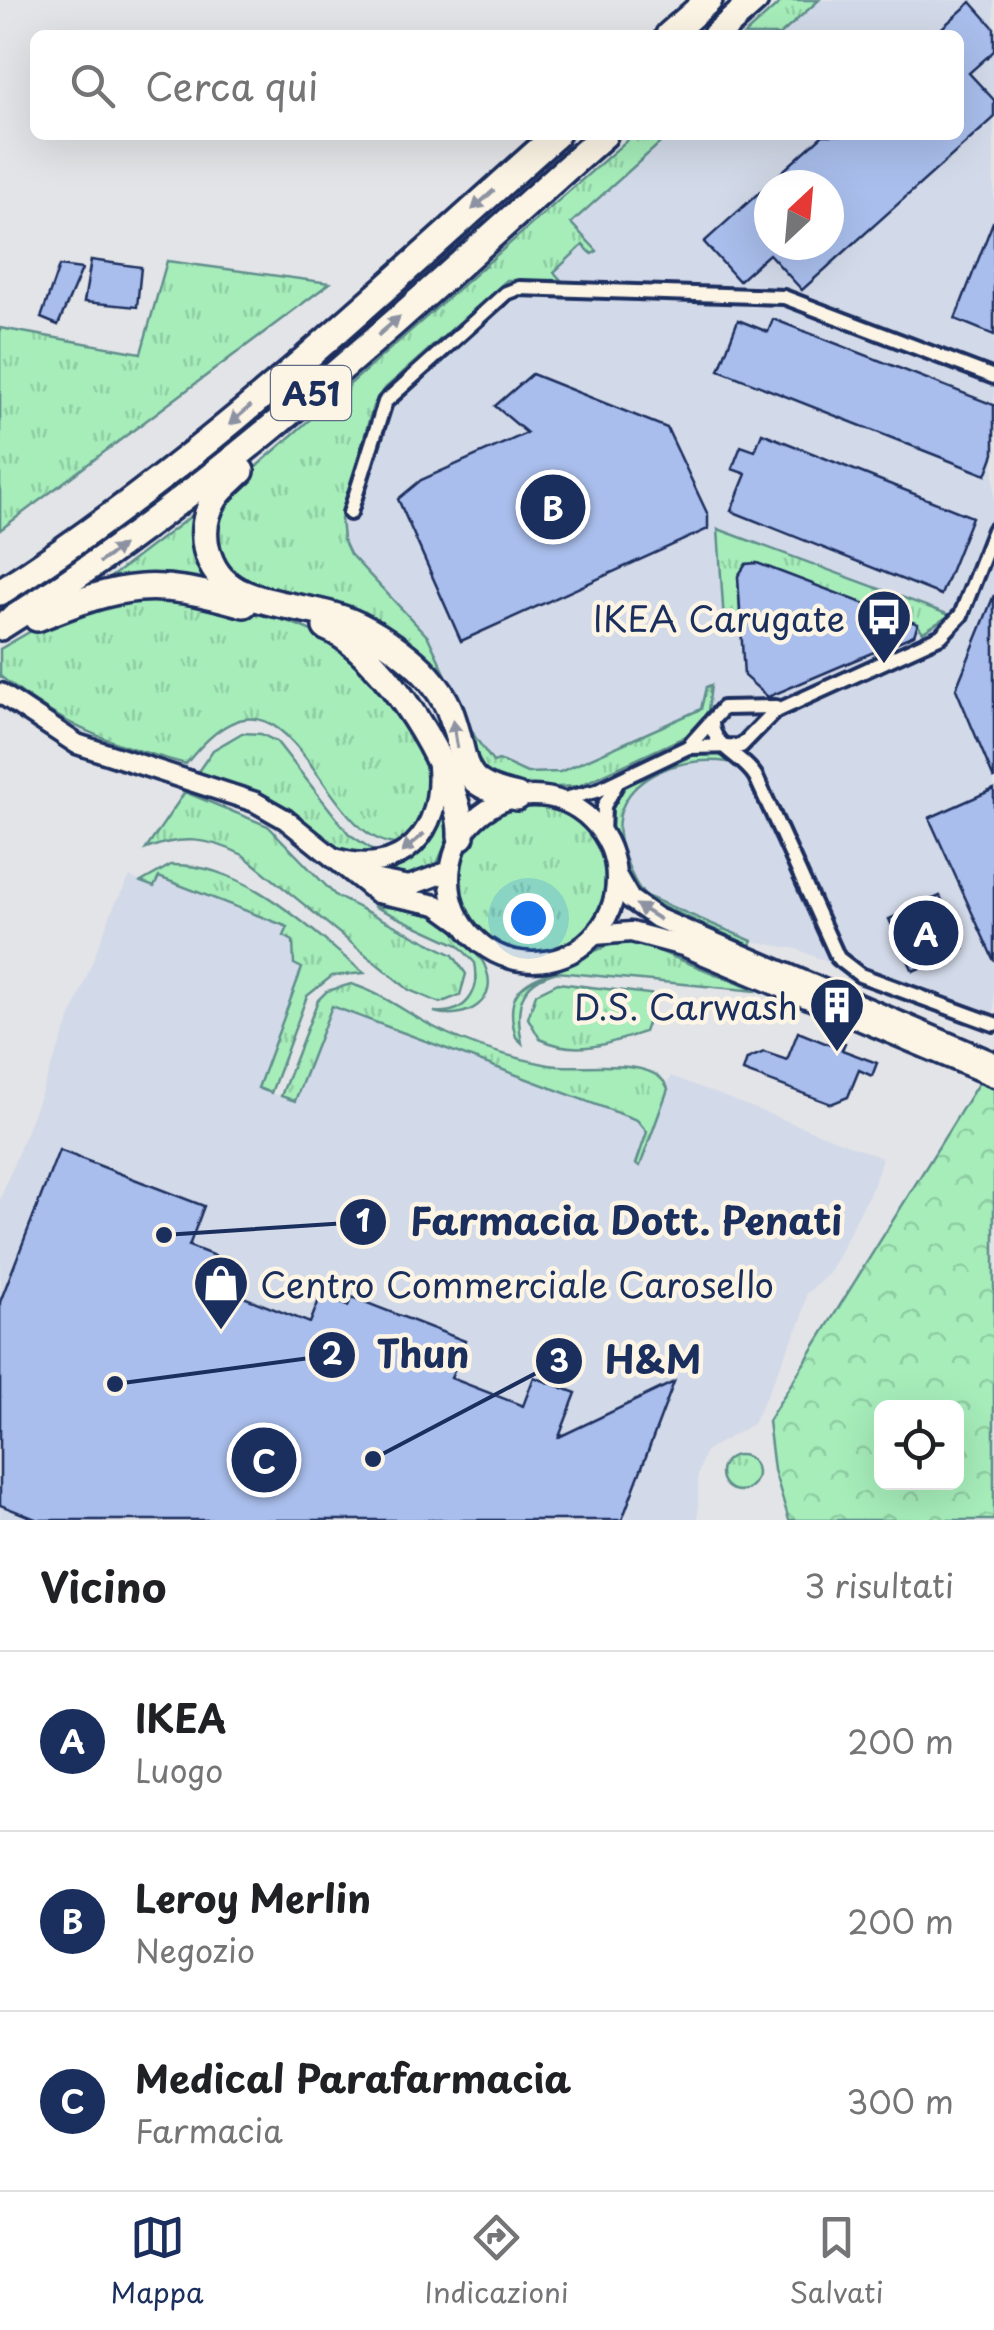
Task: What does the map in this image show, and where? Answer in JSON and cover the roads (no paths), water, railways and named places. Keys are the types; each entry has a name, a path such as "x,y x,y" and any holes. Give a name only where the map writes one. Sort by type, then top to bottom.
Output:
{"highway":[{"path":"675,30 709,0"},
{"path":"722,30 755,0"},
{"name":"A51","path":"0,592 105,521 233,421 550,140"},
{"name":"A51","path":"0,629 169,511 598,140"},
{"path":"306,396 214,499 204,528 214,568 243,593 336,617 396,648 425,673 448,706 459,755 471,776 492,790 517,798"},
{"path":"0,629 92,594 144,586 188,589 341,633 372,657 389,678 457,804 461,836"}],"main road":[{"path":"0,693 77,744 261,804 382,895 434,904 462,923 492,952 528,962 568,954 595,934 613,901 616,871"},
{"path":"330,856 374,863 416,843 436,810 437,761"},
{"path":"462,923 450,894 449,871 461,836 480,812 517,798 560,800 583,812 603,834 626,894 648,914 994,1062"},
{"path":"345,868 400,886 421,884 449,871"},
{"path":"595,934 631,932 683,946 994,1077"},
{"path":"824,990 898,1010 994,1052"}],"street":[{"path":"350,513 384,402 506,293 519,288 784,298 994,377"},
{"path":"688,747 741,746 767,717 788,705 952,627 964,608 994,530"},
{"path":"560,800 590,793 688,747 723,708 788,705"},
{"path":"742,708 753,721 756,777"},
{"path":"712,723 714,736 746,761 756,777 838,958 860,974 994,1024"},
{"path":"603,834 604,806 620,778"}],"place":[{"name":"Leroy Merlin","path":"553,507"},
{"name":"IKEA Carugate","path":"884,666"},
{"name":"IKEA","path":"926,933"},
{"name":"D.S. Carwash","path":"837,1054"},
{"name":"Farmacia Dott. Penati","path":"164,1235"},
{"name":"Centro Commerciale Carosello","path":"221,1332"},
{"name":"Thun","path":"115,1384"},
{"name":"H&M","path":"373,1459"},
{"name":"Medical Parafarmacia","path":"264,1460"}]}
